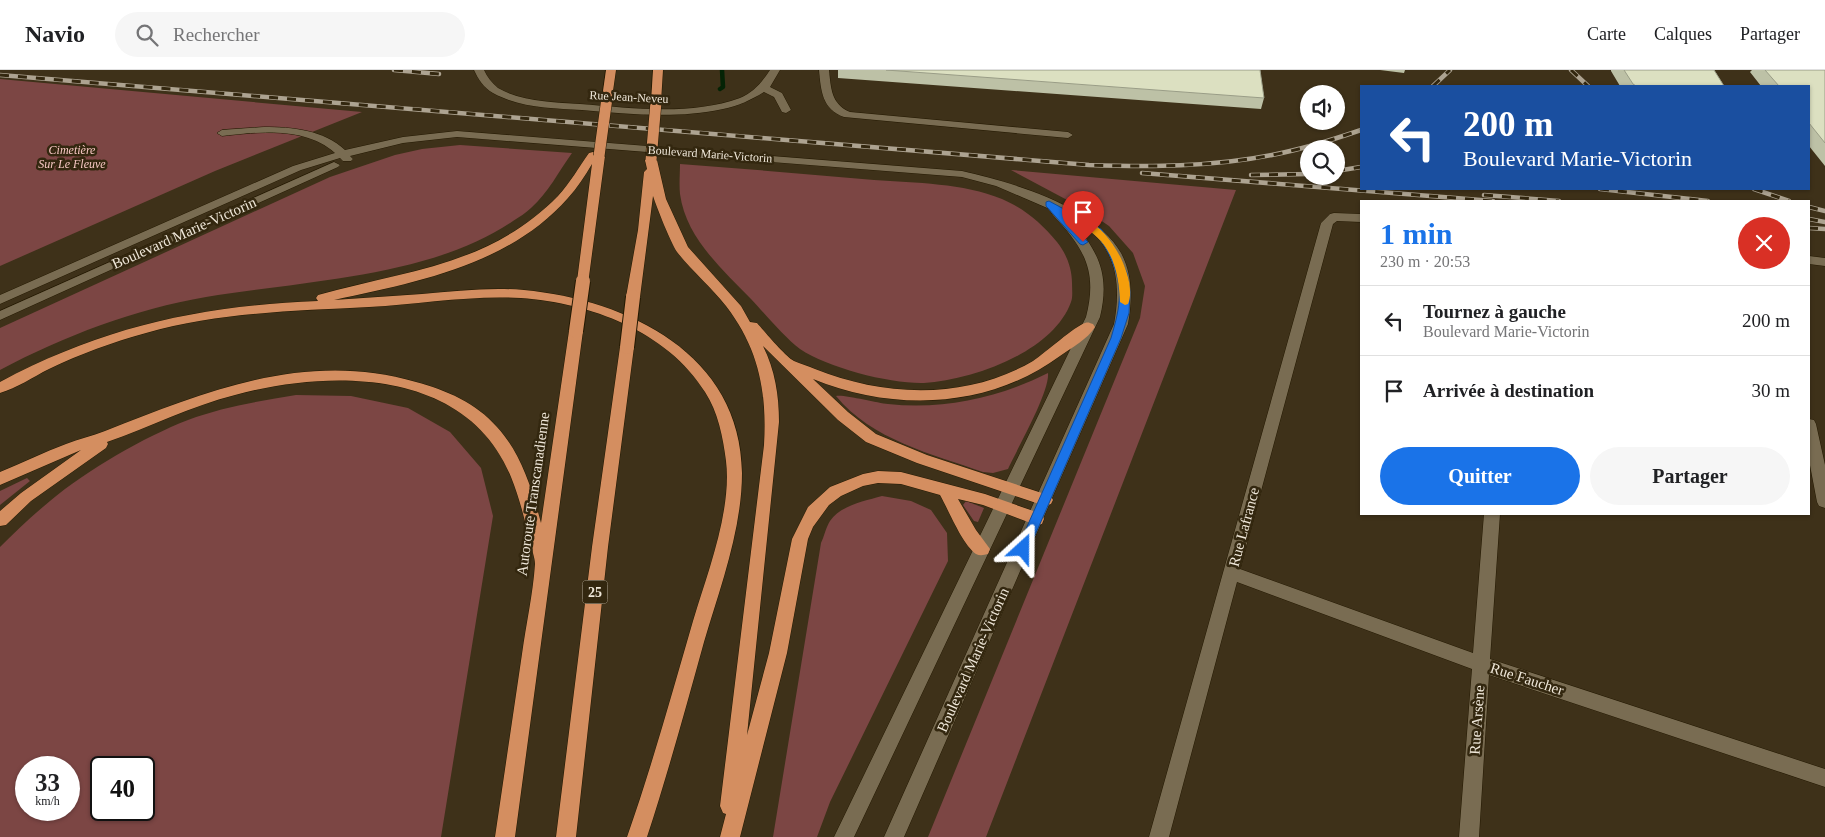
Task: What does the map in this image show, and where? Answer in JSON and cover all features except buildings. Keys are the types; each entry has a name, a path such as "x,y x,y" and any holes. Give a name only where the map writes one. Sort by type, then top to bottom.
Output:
{"highway":[{"name":"Autoroute Transcanadienne","path":"505,837 583,281 596,155 601,142 611,70"},
{"name":"25","path":"566,837 600,547 633,297 644,230 658,70"},
{"path":"285,306 424,275 484,252 525,230 553,207 596,155"},
{"path":"651,160 660,199 677,240 688,257 788,364 843,416 871,438 922,459 1045,500"},
{"path":"0,388 77,350 145,328 197,316 285,306 490,294 538,296 573,301 613,312 649,331 683,356 709,386 721,408 732,449 734,480 722,550 637,837"},
{"path":"729,837 771,445 773,408 768,369 753,337 730,302"},
{"path":"788,364 840,384 878,392 914,396 950,394 988,386 1020,374 1047,358 1088,327"},
{"path":"0,479 65,450 118,432 192,402 243,386 273,380 316,376 358,375 394,380 437,393 466,409 490,428 514,464 543,560"},
{"path":"0,520 26,497 118,432"},
{"path":"729,837 778,653 796,558 806,521 816,507 830,494 846,485 865,479 895,477 968,495 1036,519"},
{"path":"946,491 970,535 982,549"}],"street":[{"name":"Rue Jean-Neveu","path":"479,70 483,79 490,86 520,99 551,104 641,112 680,112 708,108 736,101 764,87"},
{"path":"775,70 764,87 778,95 786,110"},
{"path":"824,70 830,105 839,112 848,115 1068,135"},
{"path":"222,133 250,130 296,132 329,144 345,157"},
{"name":"Boulevard Marie-Victorin","path":"0,316 345,157 367,149 426,136 469,134 665,151 798,159 962,174 1010,186 1082,221 1102,236 1119,264 1124,283 1125,302 1121,324 1045,500 894,837"},
{"name":"Boulevard Marie-Victorin","path":"0,300 270,179 319,160 345,157"},
{"name":"Boulevard Marie-Victorin","path":"844,837 1012,489 1096,307 1098,290 1094,263 1083,242 1049,204"},
{"name":"Rue Lafrance","path":"1159,837 1327,223 1331,218 1338,216 1360,218"},
{"path":"1810,260 1825,262"},
{"path":"1810,429 1825,502"},
{"name":"Rue Arsène","path":"1468,837 1492,515"},
{"name":"Rue Faucher","path":"1231,573 1481,664 1825,778"}],"green space":[{"name":"Cimetière Sur Le Fleuve","path":"0,79 362,112 215,171 0,266"},
{"path":"460,145 572,153 543,196 527,212 480,240 444,254 365,274 179,302 100,325 49,346 0,370 0,328 330,177 395,155 422,149"},
{"path":"680,164 939,185 971,190 1002,199 1025,212 1039,223 1057,242 1070,266 1072,277 1071,302 1062,320 1029,349 1009,360 965,376 944,381 910,383 860,374 843,368 812,356 794,344 707,252 697,239 684,210 680,194"},
{"path":"1011,170 1236,190 986,837 928,837 1140,318 1145,286 1133,253 1109,226 1084,209"},
{"path":"1048,373 1039,406 1008,469 993,473 983,472 924,452 885,435 867,424 836,396 846,396 888,404 929,405 950,403 970,400 1010,389"},
{"path":"296,395 351,396 408,408 450,432 481,468 493,516 441,837 0,837 0,547 50,501 98,466 171,427 201,415 241,405"},
{"path":"27,478 30,481 0,505 0,491"},
{"path":"882,496 911,501 931,510 947,533 948,561 830,802 817,837 773,837 821,543 827,526 840,511 854,504"},
{"path":"966,501 984,508 978,522 974,521 963,505"}],"waterway":[{"path":"720,89 723,87 722,70"}],"railway":[{"path":"394,70 439,74"},
{"path":"1434,85 1450,70"},
{"path":"1571,70 1587,85"},
{"path":"0,75 1089,165 1158,166 1227,162 1295,150 1360,130"},
{"path":"1345,170 1360,167"},
{"path":"1142,173 1480,200"},
{"path":"1251,175 1300,174"},
{"path":"1609,190 1699,200"},
{"path":"1757,190 1786,200"},
{"path":"1484,195 1546,200"},
{"path":"1810,207 1825,211"},
{"path":"1810,219 1825,222"},
{"path":"1810,228 1825,229"}],"slow traffic":[{"path":"1087,224 1102,236 1119,264 1124,283 1125,302"}],"route":[{"path":"1023,549 1116,338 1124,313 1125,292 1122,273 1109,245 1097,231 1049,204 1083,242"}]}
